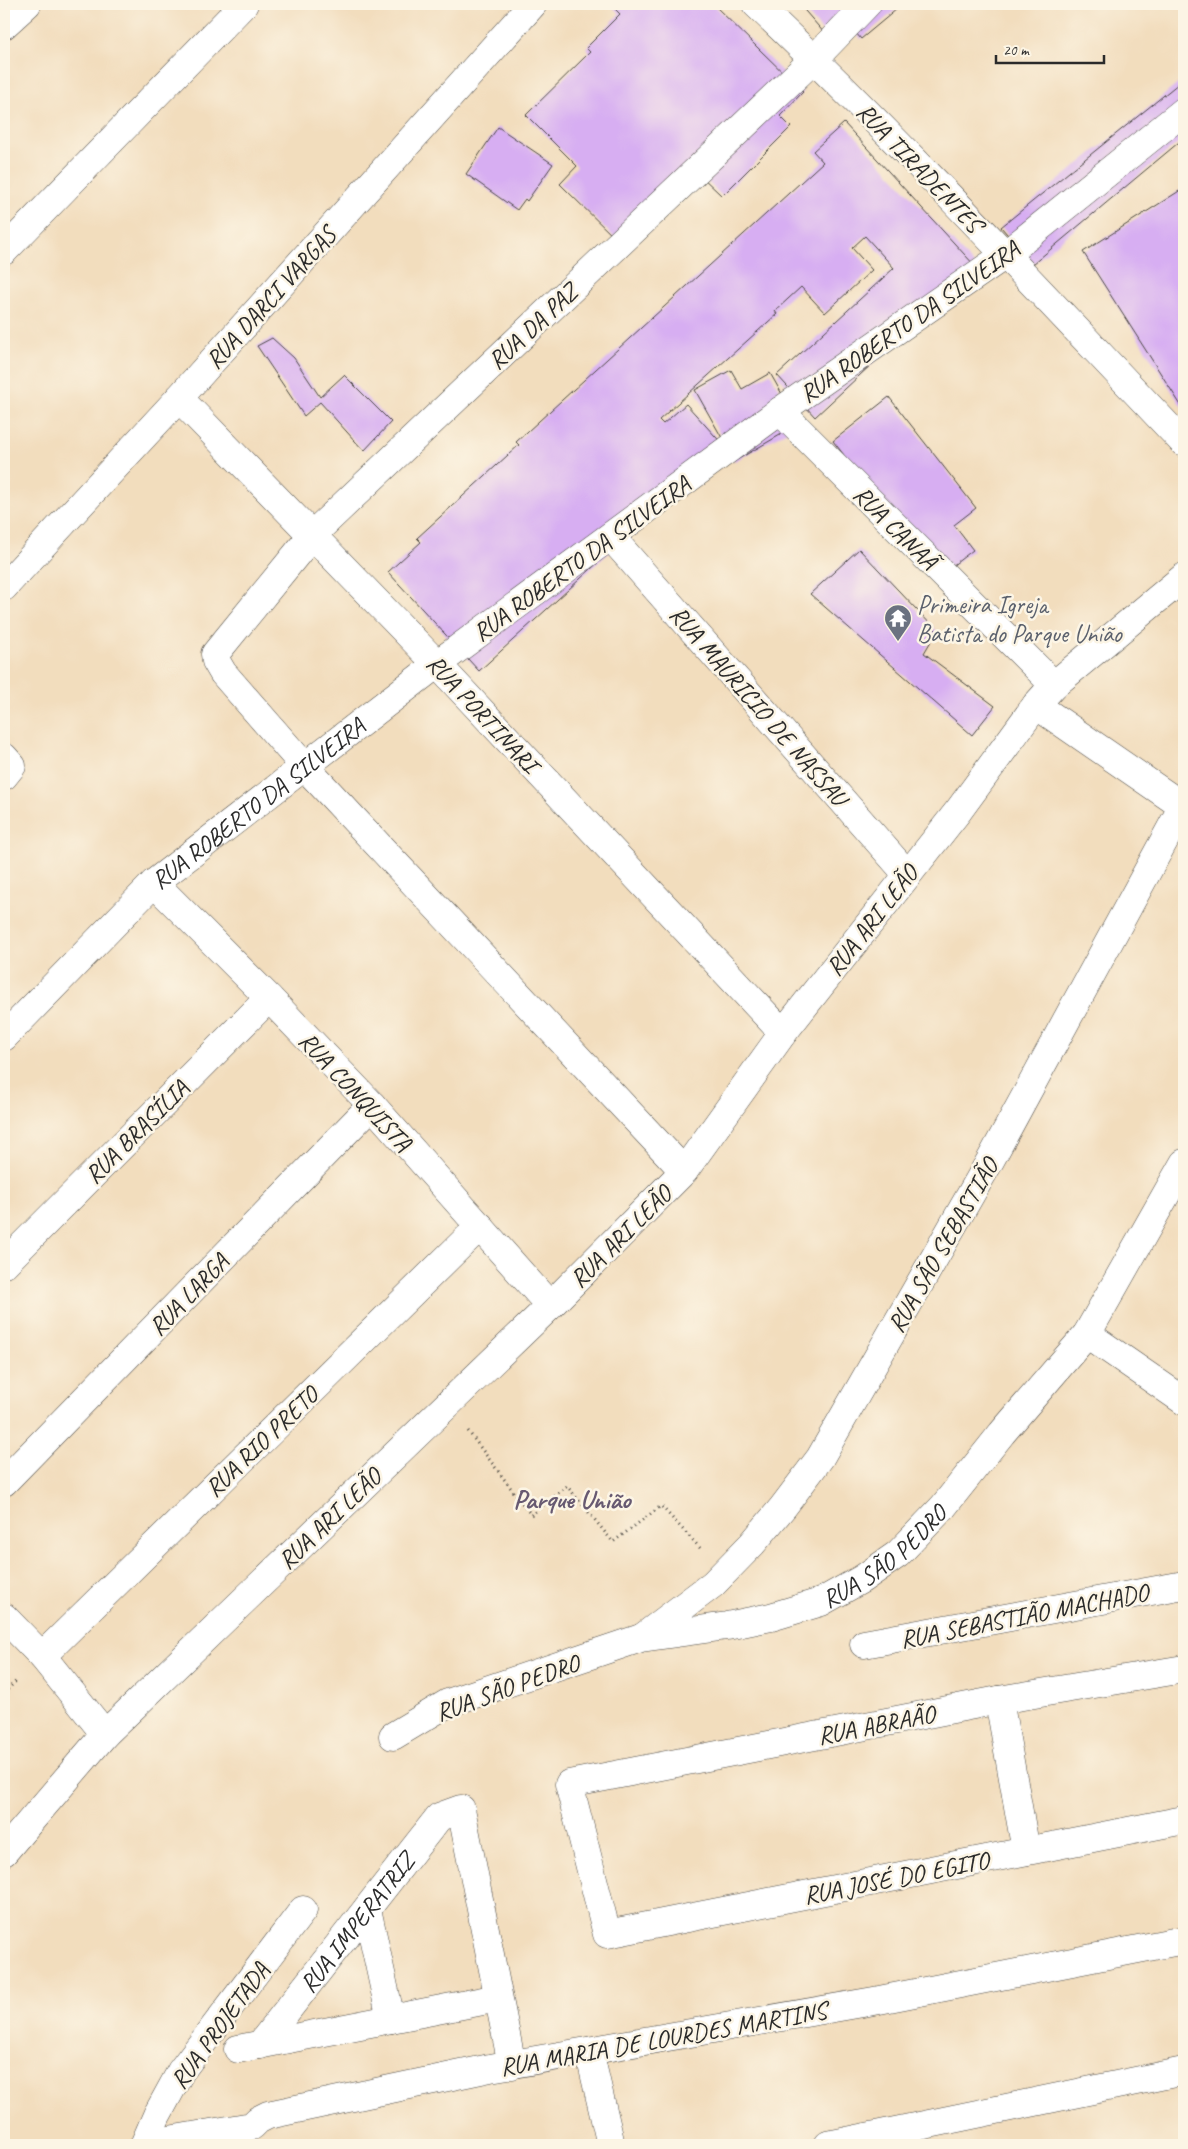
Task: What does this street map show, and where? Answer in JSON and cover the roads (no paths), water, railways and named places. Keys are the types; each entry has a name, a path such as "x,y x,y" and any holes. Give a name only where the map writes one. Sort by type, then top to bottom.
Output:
{"street":[{"path":"4,24 27,4"},
{"path":"4,251 244,4"},
{"name":"RUA DARCI VARGAS","path":"4,588 179,398 533,4"},
{"name":"RUA TIRADENTES","path":"756,4 814,59 1005,255 1184,443"},
{"name":"RUA DA PAZ","path":"305,767 223,673 216,661 215,654 219,646 313,534 814,59 867,4"},
{"name":"RUA ROBERTO DA SILVEIRA","path":"4,1038 154,883 436,664 780,411 1005,255 1184,111"},
{"name":"RUA PORTINARI","path":"179,398 313,534 783,1032"},
{"name":"RUA CANAÃ","path":"780,411 1045,695 1184,807"},
{"name":"RUA MAURICIO DE NASSAU","path":"611,537 907,874"},
{"name":"RUA ARI LEÃO","path":"4,1852 105,1734 550,1306 684,1172 783,1032 959,810 1045,695 1184,577"},
{"path":"4,758 12,766 4,776"},
{"path":"305,767 684,1172"},
{"name":"RUA SÃO SEBASTIÃO","path":"642,1638 713,1584 724,1573 783,1507 820,1458 991,1159 1184,807"},
{"name":"RUA CONQUISTA","path":"154,883 372,1105 550,1306"},
{"name":"RUA BRASÍLIA","path":"4,1264 269,998"},
{"name":"RUA LARGA","path":"4,1482 372,1105"},
{"name":"RUA SÃO PEDRO","path":"393,1736 448,1702 642,1638 717,1628 771,1617 821,1602 862,1579 898,1554 943,1507 1002,1433 1088,1334 1184,1164"},
{"name":"RUA RIO PRETO","path":"42,1656 480,1226"},
{"path":"1088,1334 1184,1401"},
{"name":"RUA SEBASTIÃO MACHADO","path":"864,1644 1184,1585"},
{"path":"4,1617 42,1656 105,1734"},
{"name":"RUA ABRAÃO","path":"607,1934 570,1784 999,1700 1184,1669"},
{"path":"999,1700 1026,1851"},
{"name":"RUA IMPERATRIZ","path":"391,2019 249,2047 367,1909 439,1817 461,1809 498,1998"},
{"name":"RUA JOSÉ DO EGITO","path":"607,1934 1184,1820"},
{"path":"367,1909 391,2019 498,1998 512,2065"},
{"name":"RUA PROJETADA","path":"144,2144 157,2115 181,2071 303,1910"},
{"name":"RUA MARIA DE LOURDES MARTINS","path":"144,2144 252,2135 258,2120 268,2115 512,2065 874,2001 1184,1940"},
{"path":"589,2051 611,2145"},
{"path":"828,2145 1184,2071"}],"place":[{"name":"Primeira Igreja Batista do Parque União","path":"898,642"}],"district":[{"name":"Parque União","path":"572,1499"}]}
